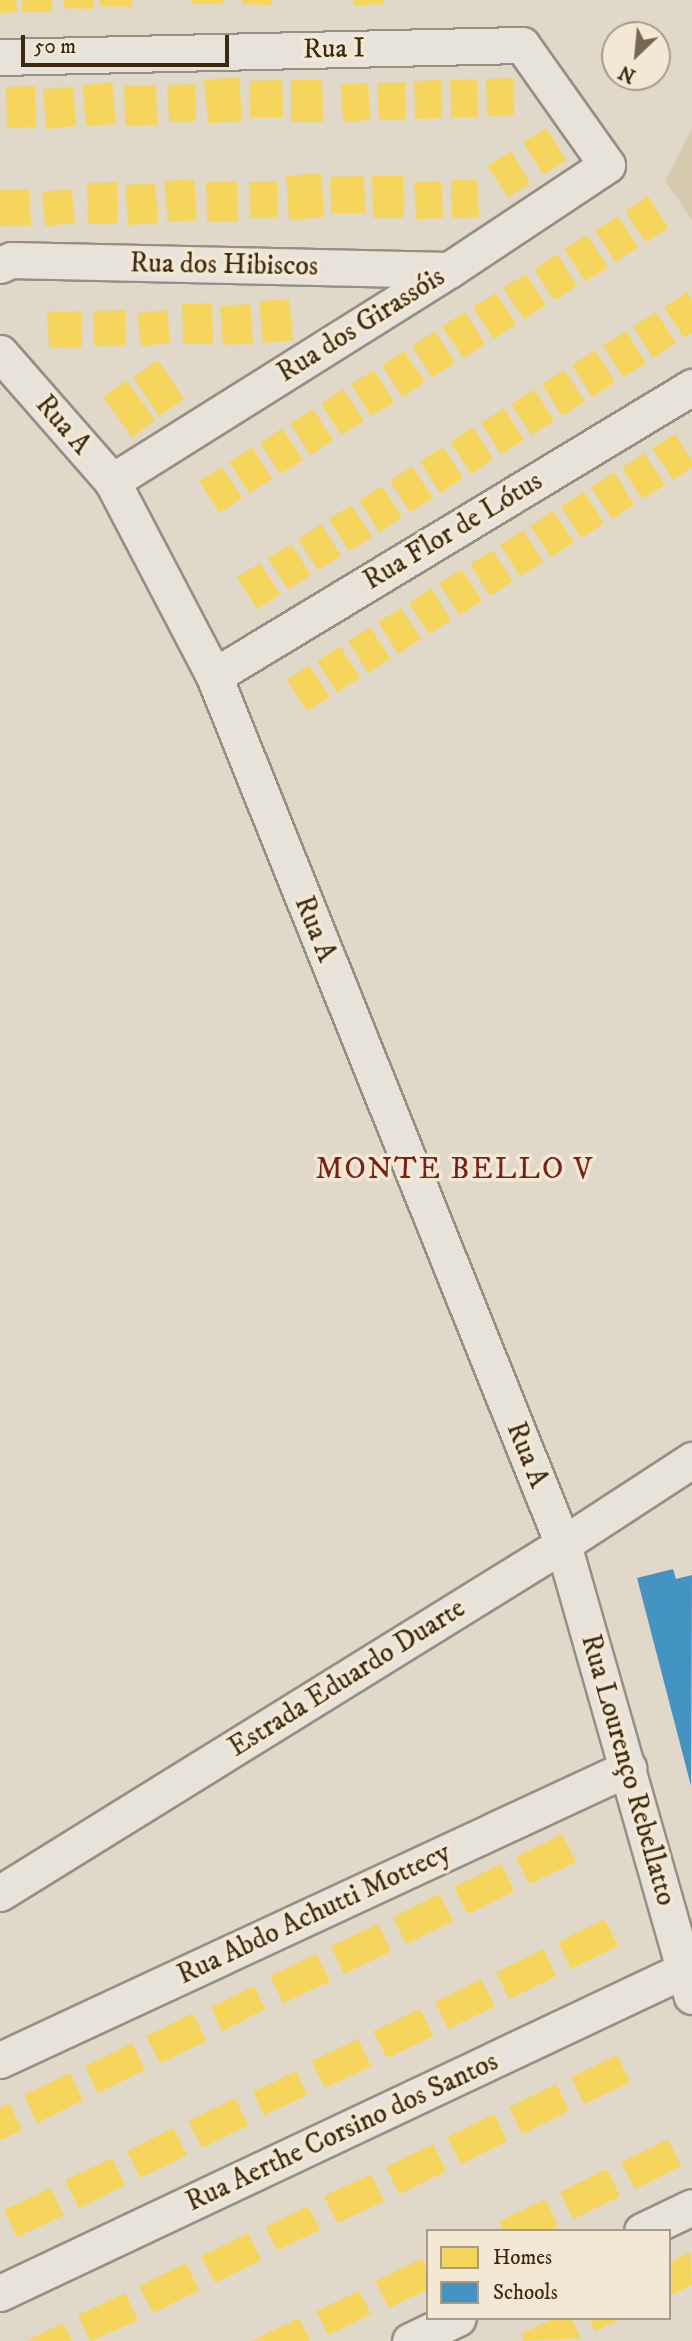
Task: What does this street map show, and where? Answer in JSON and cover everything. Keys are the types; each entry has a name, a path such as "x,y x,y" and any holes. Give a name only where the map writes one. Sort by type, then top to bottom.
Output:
{"street":[{"name":"Rua I","path":"0,57 522,45 607,165"},
{"name":"Rua dos Girassóis","path":"112,481 449,270 607,165"},
{"name":"Rua dos Hibiscos","path":"0,265 11,260 449,270"},
{"name":"Rua A","path":"0,353 112,481 214,676 563,1544"},
{"name":"Rua Flor de Lótus","path":"214,676 692,387"},
{"name":"Estrada Eduardo Duarte","path":"0,1893 563,1544 692,1460"},
{"name":"Rua Lourenço Rebellatto","path":"563,1544 688,1983"},
{"name":"Rua Abdo Achutti Mottecy","path":"0,2060 628,1768"},
{"name":"Rua Aerthe Corsino dos Santos","path":"0,2293 688,1983"},
{"path":"646,2229 692,2207"},
{"path":"410,2341 454,2320"}],"shaded area":[{"path":"692,129 692,220 665,181"}],"building: Homes":[{"path":"0,0 16,0 17,12 0,13"},
{"path":"22,0 52,0 52,12 22,12"},
{"path":"64,0 93,0 93,9 64,8"},
{"path":"100,0 132,0 132,7 100,6"},
{"path":"192,0 223,0 223,4 192,4"},
{"path":"242,0 272,0 272,5 242,4"},
{"path":"353,0 384,0 384,3 354,6"},
{"path":"239,77 242,121 208,123 204,80"},
{"path":"513,78 514,115 487,116 486,79"},
{"path":"477,79 478,117 451,117 450,80"},
{"path":"282,80 283,117 250,117 249,81"},
{"path":"291,80 322,80 323,122 291,122"},
{"path":"441,80 442,118 415,119 414,81"},
{"path":"112,82 116,124 86,126 82,85"},
{"path":"405,82 406,119 379,120 377,83"},
{"path":"368,83 370,120 343,122 341,84"},
{"path":"195,84 196,121 169,122 167,85"},
{"path":"156,85 157,125 125,126 124,86"},
{"path":"35,86 36,127 7,128 6,87"},
{"path":"73,87 76,126 46,129 43,89"},
{"path":"546,128 566,160 543,174 523,142"},
{"path":"511,151 530,183 508,197 487,166"},
{"path":"321,173 324,217 289,220 286,176"},
{"path":"364,176 365,213 331,213 330,177"},
{"path":"372,176 403,176 404,218 373,218"},
{"path":"194,179 197,220 168,222 164,181"},
{"path":"451,180 477,180 479,217 452,218"},
{"path":"237,181 238,222 207,222 206,182"},
{"path":"249,181 277,181 278,217 250,218"},
{"path":"441,181 443,218 416,219 414,182"},
{"path":"117,182 118,223 88,224 87,183"},
{"path":"155,183 158,223 128,225 125,185"},
{"path":"29,189 31,225 0,226 0,190"},
{"path":"71,189 75,223 45,226 42,192"},
{"path":"648,196 668,228 645,242 625,211"},
{"path":"618,216 638,247 615,262 595,230"},
{"path":"587,235 608,267 585,281 564,249"},
{"path":"557,254 577,286 554,300 534,269"},
{"path":"526,274 546,305 524,319 503,288"},
{"path":"687,292 692,301 692,333 684,338 664,307"},
{"path":"496,293 516,324 493,339 473,307"},
{"path":"289,299 293,340 263,343 259,301"},
{"path":"212,303 213,344 183,344 182,304"},
{"path":"250,304 253,343 223,345 220,306"},
{"path":"125,310 126,345 94,346 93,311"},
{"path":"167,310 170,343 141,346 137,313"},
{"path":"81,311 82,347 49,348 47,312"},
{"path":"465,312 485,344 463,358 442,326"},
{"path":"656,312 676,343 653,358 633,326"},
{"path":"435,331 455,363 432,377 412,346"},
{"path":"626,331 646,363 623,377 603,345"},
{"path":"595,350 615,382 592,397 572,365"},
{"path":"404,351 425,382 402,397 382,365"},
{"path":"158,360 184,399 159,416 133,377"},
{"path":"374,370 394,402 371,416 351,384"},
{"path":"564,370 585,401 562,416 542,384"},
{"path":"126,380 155,420 132,437 103,397"},
{"path":"343,389 364,421 341,435 321,404"},
{"path":"534,389 554,420 532,435 511,404"},
{"path":"504,408 524,440 501,454 481,423"},
{"path":"313,409 333,440 310,455 290,423"},
{"path":"473,427 493,459 471,474 450,442"},
{"path":"282,428 303,460 280,474 260,443"},
{"path":"675,434 692,461 692,467 673,480 652,448"},
{"path":"252,447 272,479 249,493 229,462"},
{"path":"443,447 463,478 440,493 420,461"},
{"path":"644,453 665,485 642,499 622,468"},
{"path":"412,466 433,498 410,512 390,481"},
{"path":"222,467 242,498 219,513 199,481"},
{"path":"614,472 634,504 612,519 591,487"},
{"path":"382,486 402,517 379,532 359,500"},
{"path":"584,492 604,523 581,538 561,506"},
{"path":"351,505 372,537 349,551 329,519"},
{"path":"553,511 574,542 551,557 530,526"},
{"path":"321,524 341,556 318,570 298,539"},
{"path":"523,530 543,562 520,576 500,545"},
{"path":"291,544 311,575 288,589 268,558"},
{"path":"492,550 513,581 490,596 470,564"},
{"path":"260,563 280,594 257,609 237,577"},
{"path":"462,569 482,601 459,615 439,583"},
{"path":"431,588 451,620 429,634 409,603"},
{"path":"401,608 421,639 398,654 378,622"},
{"path":"370,627 390,658 368,673 348,641"},
{"path":"340,646 360,678 337,692 317,661"},
{"path":"309,665 330,697 307,711 287,680"},
{"path":"562,1834 576,1862 529,1884 516,1857"},
{"path":"501,1864 514,1891 468,1914 454,1887"},
{"path":"439,1894 453,1921 406,1944 393,1917"},
{"path":"604,1919 618,1946 571,1969 558,1942"},
{"path":"378,1924 391,1951 344,1974 331,1946"},
{"path":"543,1949 556,1976 509,1999 496,1972"},
{"path":"316,1954 330,1981 283,2003 270,1976"},
{"path":"481,1979 495,2006 448,2029 435,2002"},
{"path":"254,1986 265,2009 222,2031 211,2007"},
{"path":"420,2009 433,2036 387,2058 373,2031"},
{"path":"193,2013 206,2041 160,2063 146,2036"},
{"path":"358,2039 371,2066 325,2088 311,2061"},
{"path":"132,2043 145,2070 98,2093 85,2066"},
{"path":"617,2055 630,2082 584,2104 571,2077"},
{"path":"296,2071 307,2095 264,2115 253,2092"},
{"path":"70,2073 83,2100 37,2123 24,2095"},
{"path":"556,2084 569,2111 522,2134 509,2107"},
{"path":"235,2098 248,2125 202,2148 188,2121"},
{"path":"9,2103 22,2130 0,2140 0,2107"},
{"path":"494,2114 507,2141 461,2164 447,2137"},
{"path":"173,2128 187,2155 140,2178 127,2151"},
{"path":"668,2139 681,2166 635,2189 621,2162"},
{"path":"433,2144 446,2171 399,2194 386,2167"},
{"path":"112,2158 125,2185 79,2208 65,2180"},
{"path":"607,2169 620,2196 573,2219 560,2192"},
{"path":"371,2174 384,2201 337,2223 324,2196"},
{"path":"50,2188 64,2215 17,2237 4,2210"},
{"path":"545,2199 558,2226 552,2229 502,2229 499,2221"},
{"path":"308,2206 320,2230 277,2250 265,2227"},
{"path":"248,2233 261,2260 215,2283 201,2256"},
{"path":"690,2252 692,2285 671,2295 671,2261"},
{"path":"422,2258 426,2266 426,2290 389,2308 375,2281"},
{"path":"186,2263 199,2290 153,2313 139,2286"},
{"path":"359,2291 371,2314 328,2335 316,2311"},
{"path":"125,2293 138,2320 90,2341 78,2315"},
{"path":"299,2318 310,2341 251,2341"},
{"path":"550,2320 572,2320 581,2338 524,2341 521,2334"},
{"path":"590,2320 618,2320 595,2331"},
{"path":"63,2323 72,2341 26,2341"}],"building: Schools":[{"path":"673,1569 676,1579 692,1575 691,1786 637,1578"}],"district":[{"name":"MONTE BELLO V","path":"455,1170"}]}
